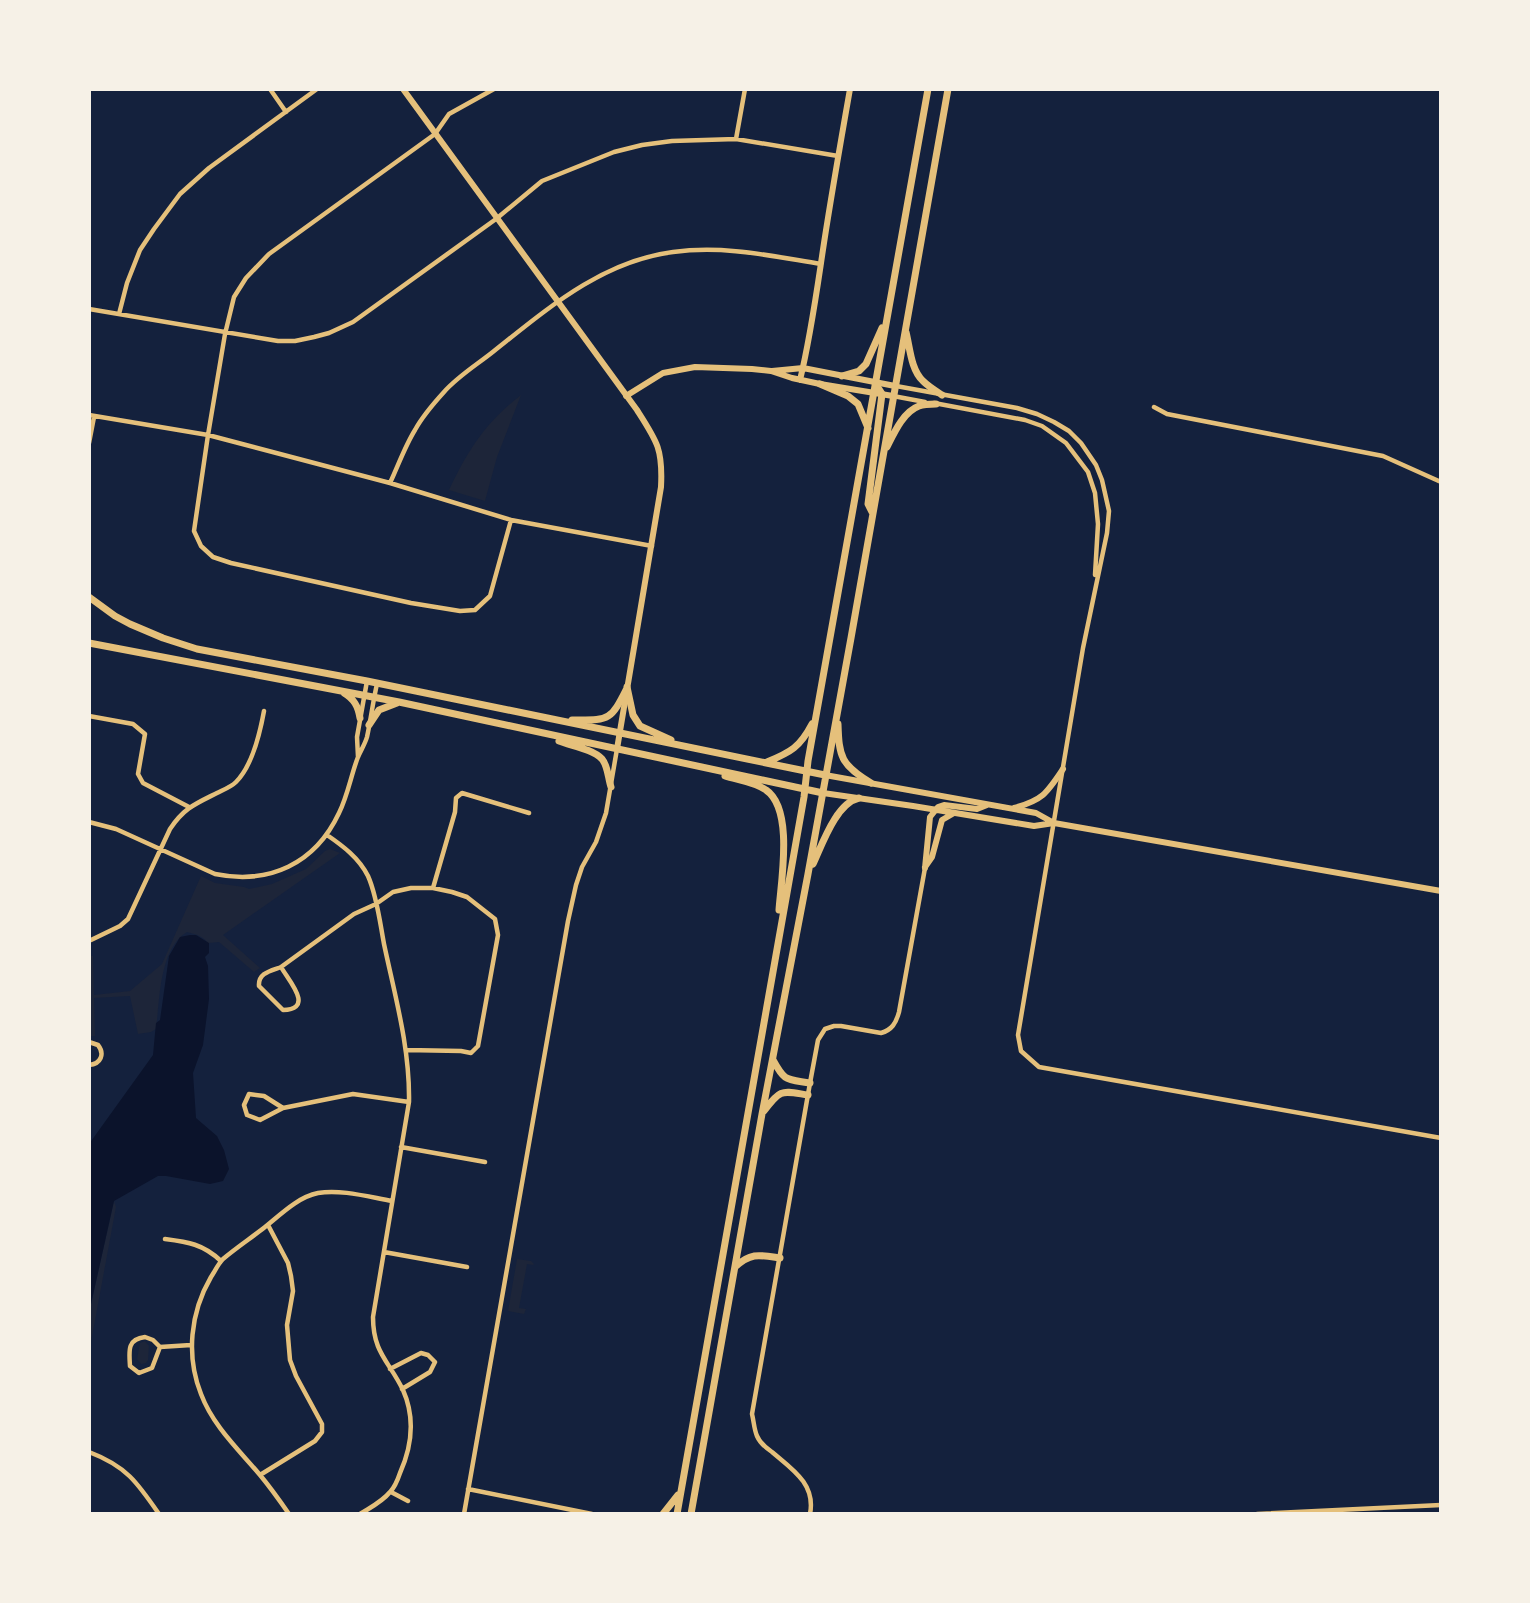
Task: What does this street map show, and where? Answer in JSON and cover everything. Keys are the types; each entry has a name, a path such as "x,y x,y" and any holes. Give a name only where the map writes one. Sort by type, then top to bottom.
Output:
{"main road":[{"path":"873,514 868,504 878,394 875,383 928,89"},
{"path":"691,1514 948,89"},
{"path":"842,376 859,371 866,364 889,311"},
{"path":"905,326 918,375 942,395"},
{"path":"820,384 848,396 858,404 868,429"},
{"path":"677,1514 806,771 868,429 878,394"},
{"path":"883,454 907,414 920,405 936,404"},
{"path":"89,597 130,624 197,649 825,775"},
{"path":"89,643 398,702 823,793"},
{"path":"556,719 601,720 609,717 614,713 627,687"},
{"path":"627,687 633,715 640,726 685,746"},
{"path":"340,691 354,700 360,718"},
{"path":"369,725 379,710 398,702"},
{"path":"837,712 838,740 846,764 870,783"},
{"path":"765,763 797,747 816,717"},
{"path":"532,732 600,757 606,767 611,787"},
{"path":"691,764 714,774 764,788 779,805 784,832 777,948"},
{"path":"808,874 835,820 851,800 859,798"},
{"path":"772,1058 783,1077 810,1083"},
{"path":"762,1114 780,1093 808,1095"},
{"path":"735,1267 753,1255 780,1258"},
{"path":"663,1514 681,1492"},
{"path":"694,1498 698,1514"}],"street":[{"path":"270,89 286,111"},
{"path":"119,314 140,250 180,194 209,168 317,89"},
{"path":"403,89 637,410 658,444 662,463 652,546 611,787 596,842 582,867 572,901 464,1514"},
{"path":"494,89 449,114 435,134 269,254 246,278 234,297 225,334 194,531 201,545 213,557 231,563 411,603 460,611 475,610 490,596 511,520"},
{"path":"736,139 745,89"},
{"path":"800,380 850,89"},
{"path":"89,309 225,334 295,341 329,334 353,322 496,219 542,181 614,152 672,141 736,139 838,156"},
{"path":"390,483 415,429 445,390 558,301 594,278 643,257 708,249 728,249 821,264"},
{"path":"626,396 663,373 678,369 713,367 771,371 803,368 1017,408 1037,414 1069,431 1096,465 1109,511 1018,1035 1021,1051 1039,1067 1441,1139"},
{"path":"771,371 800,380 1025,420 1042,426 1066,443 1088,472 1095,493 1098,523 1094,590"},
{"path":"1154,407 1167,414 1383,456 1441,482"},
{"path":"89,443 92,416 208,435 390,483 511,520 652,546"},
{"path":"358,757 356,737 367,681"},
{"path":"89,822 116,829 215,874 231,877 270,875 296,863 327,835 339,815 366,739 377,684"},
{"path":"91,940 120,926 128,919 177,818 189,807 235,782 252,755 264,711"},
{"path":"89,716 133,724 145,734 138,774 143,783 189,807"},
{"path":"1013,808 1033,802 1046,794 1063,769"},
{"path":"825,775 1013,808 1036,813 1054,823"},
{"path":"433,888 455,812 456,798 462,793 529,813"},
{"path":"823,793 1034,826 1054,823 1441,891"},
{"path":"810,1514 811,1496 806,1484 763,1445 757,1437 752,1415 818,1040 825,1029 834,1026 881,1033 896,1022 925,868 930,817 940,805 977,809 988,804"},
{"path":"925,868 932,857 942,820 954,813"},
{"path":"327,835 345,848 368,877 407,1050 409,1080 409,1102 373,1317 373,1331 376,1343 402,1389 410,1411 411,1444 391,1492 360,1514"},
{"path":"281,967 299,995 299,1003 290,1010 283,1010 259,986 262,975 281,967 354,914 393,892 411,888 433,888 467,897 495,919 498,934 478,1046 471,1053 407,1050"},
{"path":"89,1042 98,1045 102,1052 97,1063 89,1065"},
{"path":"283,1108 264,1096 249,1094 244,1105 247,1115 261,1120 283,1108 353,1094 409,1102"},
{"path":"401,1147 485,1162"},
{"path":"289,1514 209,1412 200,1394 191,1345 196,1313 204,1289 221,1261 305,1198 319,1193 337,1192 392,1201"},
{"path":"260,1475 316,1441 322,1432 322,1424 290,1360 287,1325 293,1291 291,1276 288,1262 268,1225"},
{"path":"165,1239 194,1243 221,1261"},
{"path":"384,1252 467,1268"},
{"path":"145,1336 153,1339 160,1348 152,1368 139,1373 130,1366 129,1352 132,1342 137,1338 145,1336"},
{"path":"160,1348 191,1345"},
{"path":"390,1369 421,1353 428,1355 435,1362 430,1372 402,1389"},
{"path":"89,1452 118,1465 129,1474 159,1514"},
{"path":"468,1489 592,1514"},
{"path":"391,1492 408,1501"},
{"path":"1257,1514 1441,1505"}],"shaded area":[{"path":"521,395 497,457 485,501 449,490 463,462 487,427"},
{"path":"330,849 340,853 223,935 260,968 254,972 219,942 209,943 209,946 203,938 187,932 171,950 166,962 156,1029 138,1034 130,996 94,998 95,1036 89,1036 89,956 93,956 94,995 130,991 162,964 201,876 215,883 249,889 272,884 306,869"},
{"path":"196,935 209,943 209,953 205,957 208,966 209,999 203,1045 193,1073 196,1118 217,1136 229,1169 223,1181 210,1184 158,1176 114,1201 89,1313 89,1144 153,1055 156,1023 160,1020 169,956 180,937"},
{"path":"114,1201 116,1207 89,1353 89,1313"},
{"path":"517,1259 534,1264 527,1264 519,1308 526,1309 524,1314 508,1311"},
{"path":"145,1341 149,1346 148,1360 141,1364 137,1359 140,1343"}]}
